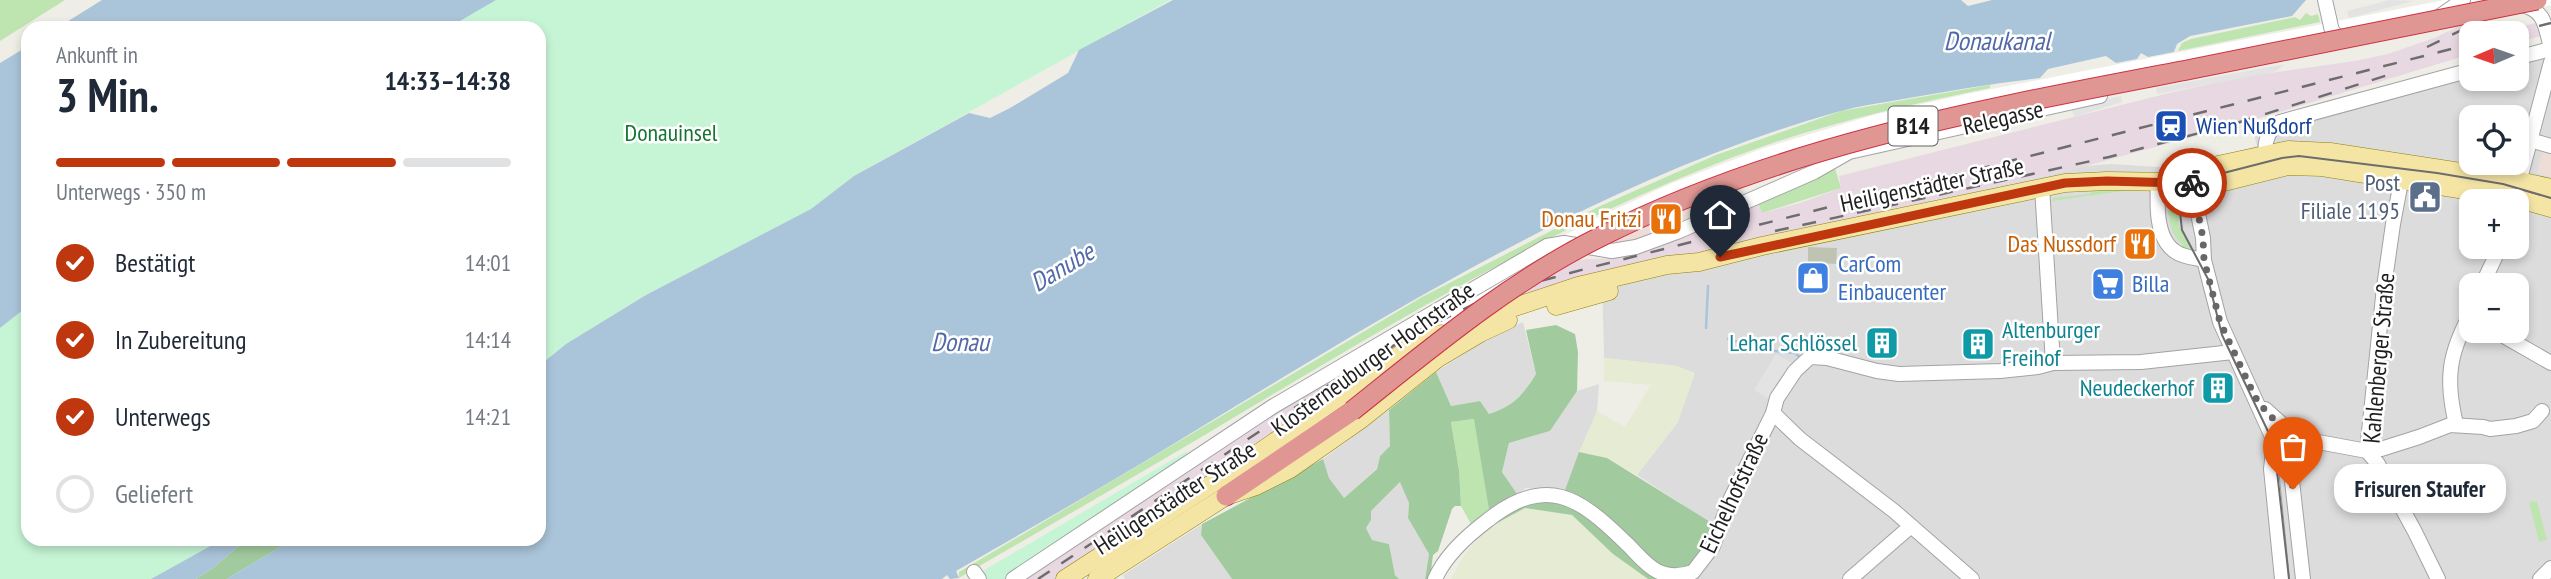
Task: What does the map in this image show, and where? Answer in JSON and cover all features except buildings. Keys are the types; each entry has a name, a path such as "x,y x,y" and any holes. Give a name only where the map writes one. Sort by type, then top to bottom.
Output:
{"highway":[{"name":"Klosterneuburger Hochstraße","path":"1280,458 1346,401 1493,287 1590,228 1694,182 1820,138 1905,116 2132,68 2483,0"},
{"name":"Klosterneuburger Hochstraße","path":"1280,458 1323,432 1468,319 1536,271 1663,207 1730,180 1842,144 1944,119 2537,0"},
{"name":"Heiligenstädter Straße","path":"1226,496 1280,458"}],"main road":[{"name":"Heiligenstädter Straße","path":"1699,262 1762,246 2042,187 2107,181 2187,182 2209,187 2267,162 2288,166 2403,171 2495,189"},
{"name":"Heiligenstädter Straße","path":"2529,191 2551,188"},
{"name":"Heiligenstädter Straße","path":"2529,199 2551,208"},
{"path":"1226,496 1256,486 1290,469 1360,420 1438,358 1480,333 1507,320 1668,277 1699,262"},
{"path":"1065,579 1238,467 1407,350 1461,325 1578,286 1667,265 1699,262"},
{"name":"Heiligenstädter Straße","path":"1097,579 1226,496"}],"street":[{"path":"2326,6 2332,31 2339,37 2369,39 2417,30 2463,0"},
{"path":"2497,0 2533,8 2543,20 2551,49 2529,55"},
{"name":"Relegasse","path":"1013,579 1272,407 1557,243 1612,251 1636,247 1814,172 1849,152 2281,58 2328,44 2339,37"},
{"path":"2517,189 2551,62"},
{"path":"2267,162 2266,139 2270,130 2280,122 2459,73"},
{"path":"2530,140 2551,146"},
{"name":"Kahlenberger Straße","path":"2403,171 2384,286 2367,451 2378,464 2438,579"},
{"path":"2158,182 2158,214 2168,243 2176,253 2204,260"},
{"path":"2187,182 2203,238 2204,260 2220,322 2274,441 2271,470 2282,579"},
{"path":"2042,187 2053,363 2141,362 2233,352"},
{"path":"2456,424 2451,355 2459,334"},
{"path":"2516,343 2551,363"},
{"name":"Eichelhofstraße","path":"1435,579 1448,558 1485,522 1517,499 1534,495 1556,496 1584,505 1655,570 1676,576 1693,572 1713,546 1730,500 1773,414 1775,402 1795,371 1810,357 1834,359 1899,374 2000,370 2053,363"},
{"path":"2255,397 2291,438 2290,463 2303,579"},
{"path":"2274,441 2291,438 2367,451 2381,449 2456,424 2504,429 2533,421 2542,411"},
{"path":"1773,414 1972,579"},
{"path":"1850,579 1911,526"},
{"path":"2540,579 2551,568"}],"shaded area":[{"path":"2389,0 2413,1 2349,18 2347,11"},
{"path":"2537,23 2541,36 2529,39 2529,25"},
{"path":"2459,26 2459,58 2250,121 2086,166 1602,275 1496,309 1573,260 1614,258 1658,245 1729,220 1728,214 1758,203 1762,213 1800,203 1841,188 1839,176 2169,93 2242,77 2355,61 2388,54"},
{"path":"2551,41 2551,579 1689,579 1711,523 1637,475 1678,422 1677,366 1604,358 1602,275 2086,166 2111,164 2177,168 2257,146 2251,124 2325,101 2459,66 2459,91 2529,91 2529,47"},
{"path":"2285,64 2275,72 2157,94 2156,88"},
{"path":"2121,96 2122,102 2074,117 2071,107"},
{"path":"2544,147 2551,149 2551,177 2537,173"},
{"path":"1713,195 1718,208 1675,223 1675,227 1617,247 1615,240"},
{"path":"1808,247 1837,248 1836,264 1808,262"},
{"path":"1452,308 1381,364 1055,579 1024,579 1298,397"},
{"path":"1523,322 1536,374 1525,390 1509,408 1489,414 1480,401 1451,406 1436,372 1491,336"},
{"path":"1776,354 1794,364 1770,399 1754,390"},
{"path":"1604,358 1677,366 1695,373 1678,422 1637,475 1607,458 1579,452 1597,411 1625,427 1651,385 1604,381"},
{"path":"1599,384 1597,411 1565,490 1526,488 1517,495 1502,472 1509,443 1550,431 1577,391"},
{"path":"1389,410 1390,446 1380,456 1377,468 1344,498 1329,478 1323,459"},
{"path":"1401,481 1409,503 1408,518 1429,554 1425,579 1399,579 1395,575 1389,544 1372,540 1366,528 1371,520 1371,511"},
{"path":"1525,508 1572,515 1613,554 1648,579 1451,579 1464,555 1488,528"},
{"path":"1202,524 1201,535 1232,579 1125,579 1123,575"}],"green space":[{"path":"0,0 65,0 32,21 21,21 21,28 0,41"},
{"name":"Donauinsel","path":"496,0 1170,0 854,176 811,209 646,295 566,344 546,360 546,21 460,21"},
{"path":"2306,13 2311,16 2318,14 2320,22 2178,51 2182,43 2191,39 2295,17 2300,20"},
{"path":"1990,85 1990,88 1846,121 1761,147 1627,201 1562,232 1372,336 959,578 959,572 1422,297 1598,207 1716,155 1841,111"},
{"path":"1834,165 1841,188 1762,213 1758,203"},
{"path":"2098,189 2130,190 2053,201 2053,198 2089,194"},
{"path":"2180,202 2178,223 2191,250 2184,250 2170,223 2167,203"},
{"path":"21,312 21,546 210,546 151,579 0,579 0,328"},
{"path":"1556,325 1575,334 1578,352 1577,391 1550,431 1509,443 1502,472 1517,494 1565,490 1579,452 1607,458 1712,523 1689,579 1648,579 1613,554 1572,515 1525,508 1488,528 1490,516 1474,419 1451,422 1459,470 1461,506 1452,509 1438,551 1433,555 1430,579 1425,579 1429,554 1408,518 1409,503 1400,482 1371,511 1371,520 1366,528 1372,540 1389,544 1395,575 1399,579 1232,579 1201,535 1202,524 1323,459 1329,478 1344,498 1377,469 1380,456 1390,446 1389,410 1436,372 1451,406 1480,401 1489,414 1511,404 1536,374 1526,330"},
{"path":"1475,419 1490,516 1472,526 1461,506 1459,470 1451,422"},
{"path":"1187,451 1187,457 1008,579 969,579"},
{"path":"2537,501 2547,540 2539,542 2529,502"},
{"path":"239,546 281,546 227,579 196,579"}],"water":[{"path":"102,0 496,0 460,21 68,21"},
{"name":"Donau","path":"1173,0 1961,0 1968,6 1992,0 2306,0 2292,16 2190,36 2177,44 2174,52 2148,57 2141,53 2137,59 2116,63 2106,56 2048,69 2040,78 1845,110 1749,140 1662,174 1578,213 1414,300 1121,476 956,571 959,578 950,579 947,575 942,579 227,579 281,546 546,546 546,360 566,344 646,295 811,209 854,176 969,113 990,118 1010,108 1068,73 1079,50"},
{"path":"21,50 21,312 0,328 0,63"},
{"path":"210,546 239,546 196,579 151,579"}],"pier":[{"path":"2444,0 2551,0 2551,5 2496,16 2489,21 2459,21 2459,23 2004,113 1760,177 1623,234 1530,286 1324,439 1310,421 1452,308 1530,254 1599,217 1670,184 1764,148 1877,114"}],"waterway":[{"path":"1706,328 1708,286"},
{"path":"1728,339 1765,350 1795,353 1802,359"}],"tram line":[{"path":"2289,579 2274,444 2222,335 2208,279 2182,230 2180,212 2187,193 2204,178 2299,156 2437,173 2503,184 2551,198"}],"railway":[{"path":"2427,47 2470,26 2506,0"},
{"path":"2529,29 2551,23"},
{"path":"1038,579 1341,377 1410,336 1472,305 1537,282 1585,269 2459,47"},
{"path":"1775,231 2109,157 2237,123 2388,75"}],"way so far":[{"path":"2192,183 2198,205 2204,260 2220,322 2255,397 2268,414 2289,432 2293,489"}],"place":[{"name":"Wien Nußdorf","path":"2171,126"},
{"name":"Post Filiale 1195","path":"2425,197"},
{"name":"Donau Fritzi","path":"1666,219"},
{"name":"Das Nussdorf","path":"2140,244"},
{"name":"CarCom Einbaucenter","path":"1813,278"},
{"name":"Billa","path":"2108,284"},
{"name":"Lehar Schlössel","path":"1882,343"},
{"name":"Altenburger Freihof","path":"1978,344"},
{"name":"Neudeckerhof","path":"2218,388"},
{"name":"Frisuren Staufer","path":"2293,489"}],"route":[{"path":"1720,257 2065,183 2179,183 2190,175 2192,183"}],"water label":[{"name":"Donaukanal","path":"1997,41"},
{"name":"Danube","path":"1062,267"}]}
